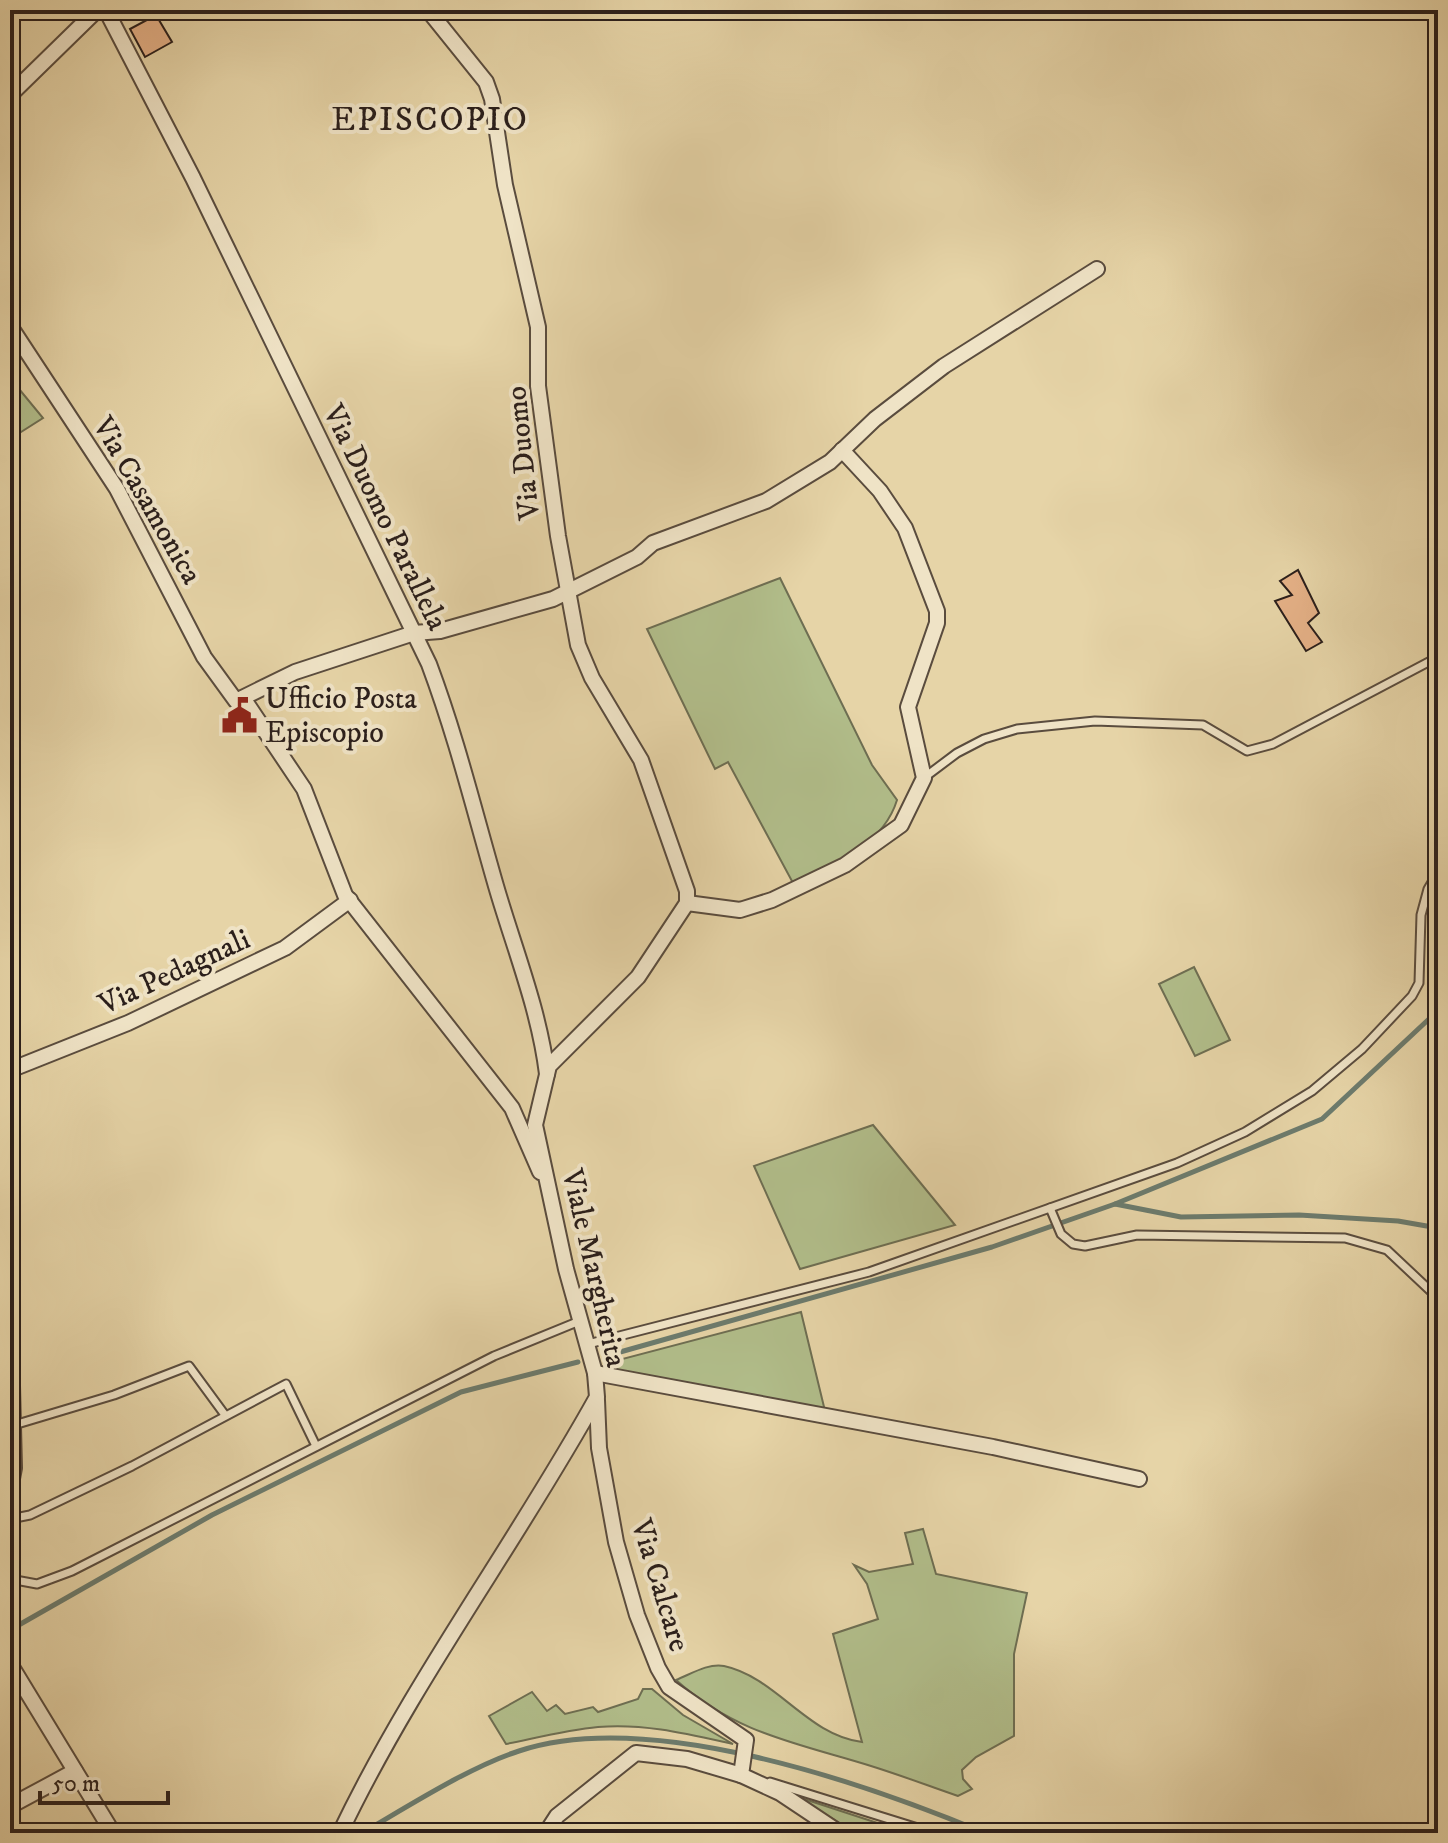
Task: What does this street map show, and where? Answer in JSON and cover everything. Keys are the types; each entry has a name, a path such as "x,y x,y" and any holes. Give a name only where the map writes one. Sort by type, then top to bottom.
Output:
{"street":[{"path":"10,95 97,10"},
{"name":"Via Duomo Parallela","path":"106,10 193,178 414,633 459,746 496,886 527,985 548,1074"},
{"name":"Via Duomo","path":"428,10 486,82 492,99 505,185 538,327 538,386 567,592 578,645 592,678 641,760 687,897"},
{"path":"240,699 295,672 414,633 474,622 567,592 637,557 653,543 766,501 830,462 944,366 1097,269"},
{"name":"Via Casamonica","path":"10,326 117,489 204,657 240,699 304,789 350,900 512,1108 552,1202"},
{"path":"687,897 740,910 772,900 845,865 901,825 924,778 908,707 937,623 937,611 905,528 880,491 842,450"},
{"name":"Viale Margherita","path":"340,1833 367,1776 458,1621 597,1397 595,1373 535,1125 549,1066 638,977 687,897"},
{"name":"Via Pedagnali","path":"10,1070 128,1023 285,948 350,900"},
{"path":"10,1304 14,1468 10,1489"},
{"path":"595,1373 993,1447 1139,1479"},
{"name":"Via Calcare","path":"597,1397 599,1448 616,1542 637,1615 669,1687 746,1740 742,1770"},
{"path":"10,1664 113,1833"},
{"path":"546,1833 557,1816 636,1753 742,1770 840,1833"},
{"path":"10,1806 75,1771"}],"lane":[{"path":"924,778 957,753 984,739 1017,729 1095,721 1203,725 1247,751 1273,744 1438,657"},
{"path":"588,1344 869,1272 1052,1212 1177,1163 1245,1132 1312,1091 1362,1049 1412,996 1419,983 1421,915 1428,889 1438,872"},
{"path":"1052,1212 1061,1234 1073,1244 1085,1246 1137,1235 1345,1238 1387,1250 1438,1298"},
{"path":"10,1579 37,1584 72,1571 494,1356 582,1320"},
{"path":"13,1425 114,1395 189,1366 225,1415"},
{"path":"10,1519 30,1515 132,1466 286,1384 316,1446"},
{"path":"742,1770 934,1833"}],"green space":[{"path":"10,378 43,418 10,439"},
{"path":"780,578 872,765 897,800 890,816 868,842 840,861 793,883 728,762 715,769 647,629"},
{"path":"1194,967 1230,1040 1195,1056 1159,984"},
{"path":"873,1125 955,1225 800,1269 754,1166"},
{"path":"801,1312 825,1411 612,1371 607,1363"},
{"path":"923,1529 936,1574 1027,1593 1014,1654 1014,1736 976,1757 962,1770 963,1779 972,1789 958,1796 882,1769 768,1735 721,1713 676,1680 712,1666 743,1672 825,1729 862,1742 833,1634 878,1619 867,1584 854,1565 869,1572 913,1564 905,1533"},
{"path":"643,1689 652,1689 683,1715 733,1744 666,1730 615,1726 575,1730 506,1744 489,1716 532,1692 547,1711 556,1705 565,1714 593,1707 598,1712 638,1699"},
{"path":"795,1796 908,1833 856,1833"}],"building":[{"path":"156,15 172,42 145,57 130,29"},
{"path":"1298,570 1319,613 1308,623 1322,642 1306,651 1275,601 1292,595 1280,581"}],"waterway":[{"path":"1115,1204 1322,1119 1429,1019"},
{"path":"606,1356 992,1247 1115,1204 1181,1217 1299,1215 1398,1221 1438,1228"},
{"path":"10,1630 212,1515 461,1392 578,1362"},
{"path":"362,1833 460,1777 519,1751 571,1740 629,1738 691,1745 818,1773 985,1833"}],"place":[{"name":"Ufficio Posta Episcopio","path":"239,715"}],"district":[{"name":"EPISCOPIO","path":"430,118"}]}
